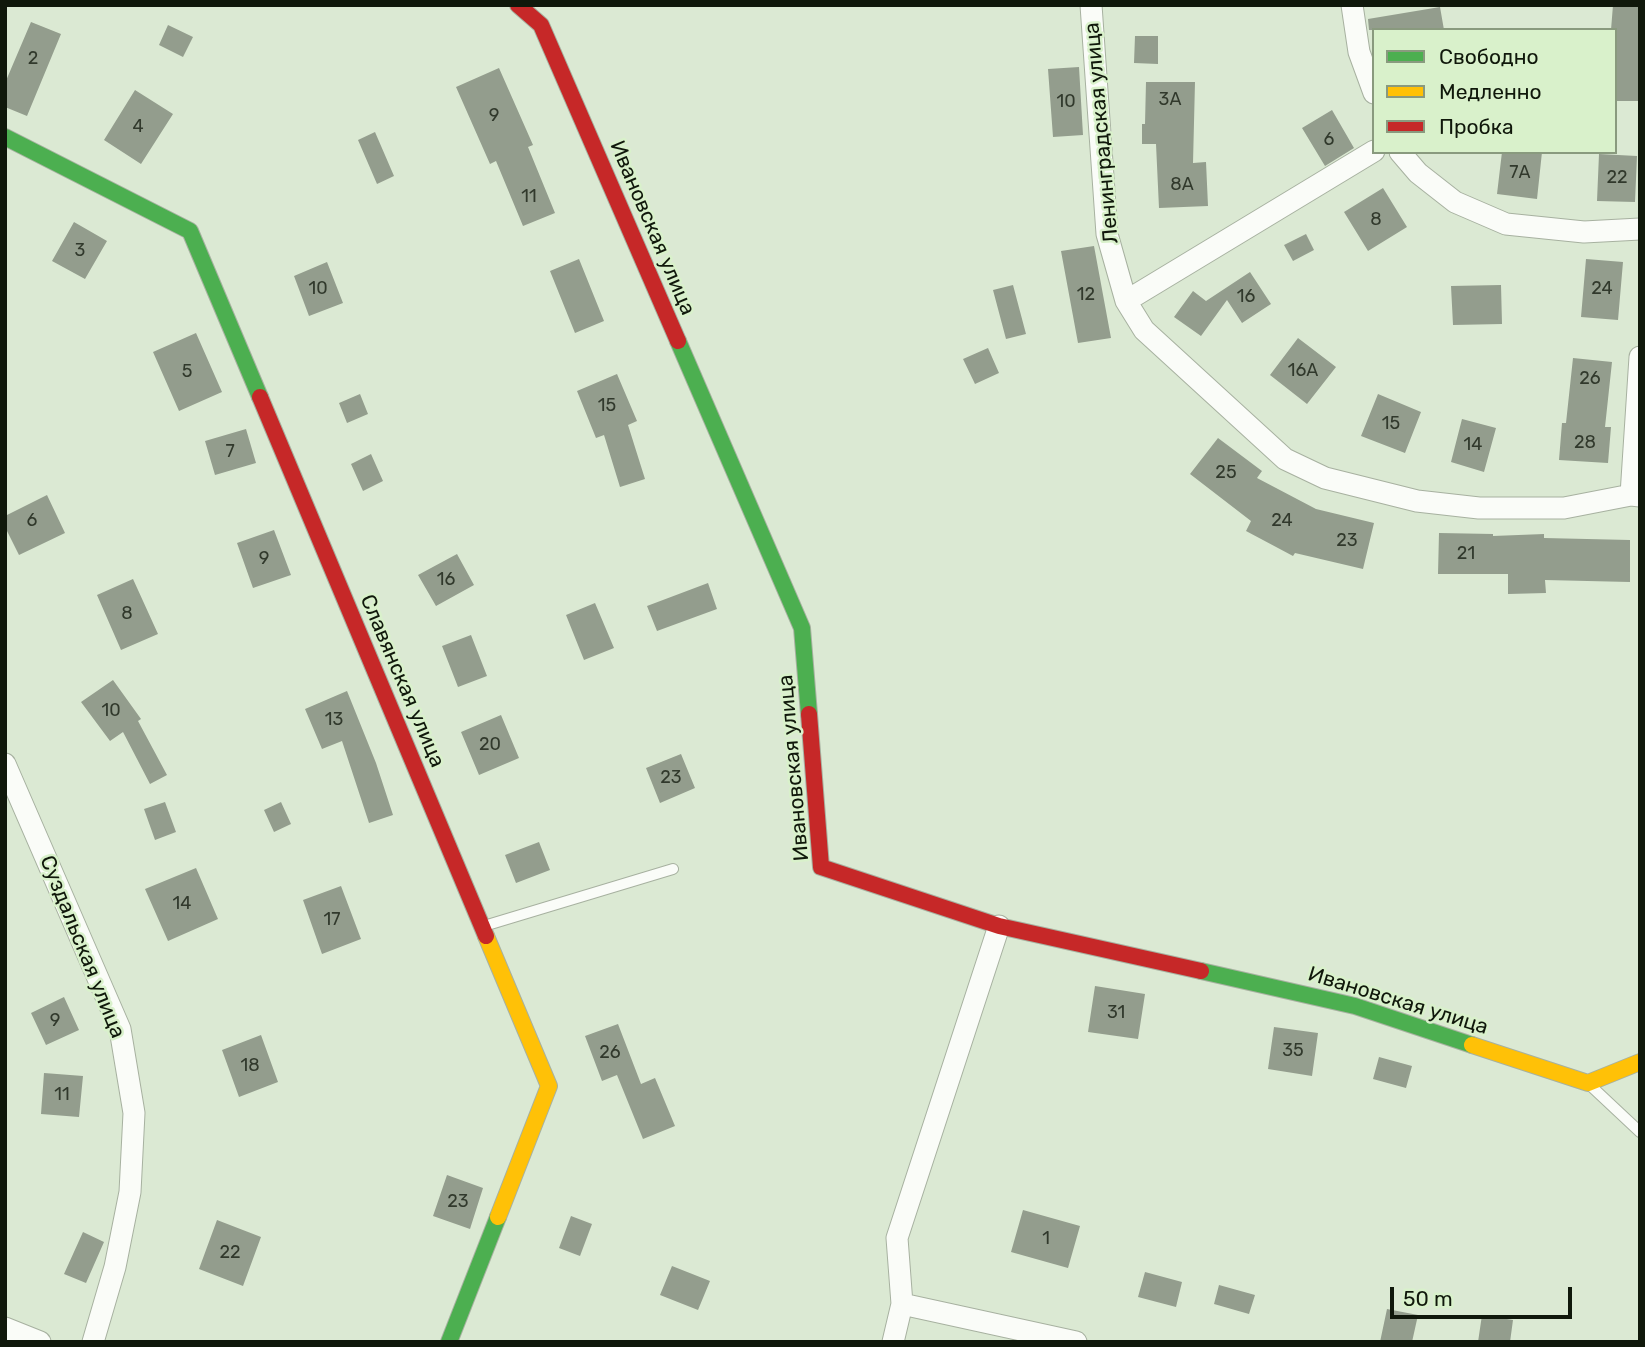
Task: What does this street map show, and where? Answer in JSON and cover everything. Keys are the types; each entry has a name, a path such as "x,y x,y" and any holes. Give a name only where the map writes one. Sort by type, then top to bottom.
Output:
{"street":[{"name":"Ивановская улица","path":"518,5 541,25 803,628 821,867 999,926 1355,1006 1588,1083"},
{"name":"Ленинградская улица","path":"1091,5 1107,234 1126,301 1144,330 1285,459 1325,478 1417,501 1479,508 1564,508 1635,496"},
{"path":"1352,5 1359,52 1372,88"},
{"name":"Славянская улица","path":"5,137 190,231 549,1086 449,1342"},
{"path":"1126,301 1372,152"},
{"path":"1402,154 1418,173 1455,202 1506,224 1584,232 1640,229"},
{"path":"1635,496 1640,357"},
{"name":"Суздальская улица","path":"5,764 120,1029 134,1113 130,1192 115,1267 93,1342"},
{"path":"893,1342 902,1304 897,1238 999,926"},
{"path":"1588,1083 1640,1062"},
{"path":"902,1304 1076,1342"},
{"path":"5,1328 40,1342"}],"lane":[{"path":"482,927 673,869"},
{"path":"1588,1083 1640,1132"}],"building":[{"path":"1613,5 1640,5 1640,101 1617,101 1617,28 1611,28"},
{"path":"1440,7 1444,28 1369,30 1368,19"},
{"path":"31,22 61,34 27,116 5,107 5,83"},
{"path":"168,25 193,37 183,57 159,45"},
{"path":"1135,36 1158,36 1158,64 1134,63"},
{"path":"1079,67 1083,135 1053,137 1048,69"},
{"path":"499,68 533,145 528,147 555,213 523,226 496,161 490,164 456,87"},
{"path":"1146,82 1195,82 1193,163 1206,162 1208,206 1159,208 1156,144 1142,144"},
{"path":"135,90 173,114 141,164 104,140"},
{"path":"1332,110 1354,148 1325,166 1302,128"},
{"path":"375,132 394,176 377,184 358,140"},
{"path":"1502,154 1542,154 1537,199 1497,194"},
{"path":"1599,154 1637,156 1635,202 1597,201"},
{"path":"1383,188 1407,227 1368,251 1344,212"},
{"path":"74,222 107,241 85,279 52,261"},
{"path":"1306,234 1314,250 1293,261 1284,245"},
{"path":"1094,246 1111,338 1078,343 1061,251"},
{"path":"579,259 604,321 575,333 550,271"},
{"path":"1586,259 1623,262 1618,320 1581,317"},
{"path":"327,262 343,303 309,316 294,276"},
{"path":"1250,272 1271,304 1242,323 1227,300 1201,336 1174,317 1193,291 1206,301"},
{"path":"1013,285 1026,334 1006,339 993,290"},
{"path":"1501,285 1502,324 1453,325 1451,286"},
{"path":"196,333 222,392 179,411 153,352"},
{"path":"1298,338 1336,367 1307,404 1270,375"},
{"path":"988,348 999,373 975,384 963,359"},
{"path":"1573,358 1612,362 1605,427 1611,427 1608,463 1559,460"},
{"path":"617,374 637,421 628,425 645,479 620,487 604,435 596,438 577,391"},
{"path":"360,394 368,414 347,423 339,403"},
{"path":"1378,394 1421,412 1405,453 1361,436"},
{"path":"1462,419 1496,428 1484,472 1451,462"},
{"path":"246,429 256,463 215,475 205,441"},
{"path":"1218,438 1262,471 1257,478 1316,509 1374,523 1363,569 1295,553 1293,556 1246,531 1251,521 1190,474"},
{"path":"371,454 383,481 363,491 351,464"},
{"path":"47,495 65,533 19,555 5,527 5,516"},
{"path":"274,530 291,575 253,588 237,543"},
{"path":"1439,533 1493,536 1544,534 1544,538 1630,540 1630,582 1545,580 1546,593 1508,594 1508,574 1438,574"},
{"path":"457,554 474,585 436,606 418,575"},
{"path":"133,579 158,634 121,650 97,595"},
{"path":"708,583 717,609 657,631 647,606"},
{"path":"595,603 614,648 584,660 566,615"},
{"path":"471,635 487,676 458,687 442,646"},
{"path":"113,680 141,719 138,721 167,775 150,784 123,732 110,741 81,702"},
{"path":"347,691 376,763 393,815 369,823 342,741 322,749 305,709"},
{"path":"501,715 519,758 479,775 461,732"},
{"path":"681,754 695,788 660,803 646,768"},
{"path":"165,802 176,832 155,840 144,809"},
{"path":"281,802 291,824 274,832 264,810"},
{"path":"539,842 550,870 516,883 505,855"},
{"path":"196,868 218,919 168,941 145,889"},
{"path":"341,886 361,939 322,954 303,900"},
{"path":"1095,986 1145,994 1138,1039 1088,1032"},
{"path":"64,997 79,1030 46,1045 31,1013"},
{"path":"618,1024 641,1084 655,1078 675,1126 643,1139 617,1075 602,1081 585,1036"},
{"path":"1274,1027 1318,1033 1312,1076 1268,1069"},
{"path":"261,1035 278,1082 239,1097 222,1050"},
{"path":"1379,1057 1412,1066 1406,1088 1373,1079"},
{"path":"44,1073 83,1076 79,1117 41,1114"},
{"path":"447,1175 483,1188 470,1229 433,1216"},
{"path":"1023,1210 1080,1226 1068,1268 1011,1252"},
{"path":"571,1216 592,1224 580,1256 559,1248"},
{"path":"217,1220 261,1237 243,1286 199,1269"},
{"path":"83,1232 104,1242 86,1283 64,1274"},
{"path":"672,1266 710,1281 698,1310 660,1295"},
{"path":"1145,1272 1182,1282 1176,1307 1138,1297"},
{"path":"1219,1285 1255,1295 1249,1314 1214,1304"},
{"path":"1387,1309 1418,1315 1412,1342 1380,1342"},
{"path":"1482,1315 1513,1320 1510,1342 1478,1342"}],"traffic: fast":[{"path":"5,137 190,231 260,397"},
{"path":"678,341 802,628 809,714"},
{"path":"1201,971 1355,1006 1472,1045"},
{"path":"449,1342 498,1217"}],"traffic: slow":[{"path":"486,936 549,1086 498,1217"},
{"path":"1472,1045 1588,1083 1640,1062"}],"traffic: jam":[{"path":"518,5 541,25 678,341"},
{"path":"260,397 486,936"},
{"path":"809,714 821,867 999,926 1201,971"}]}
